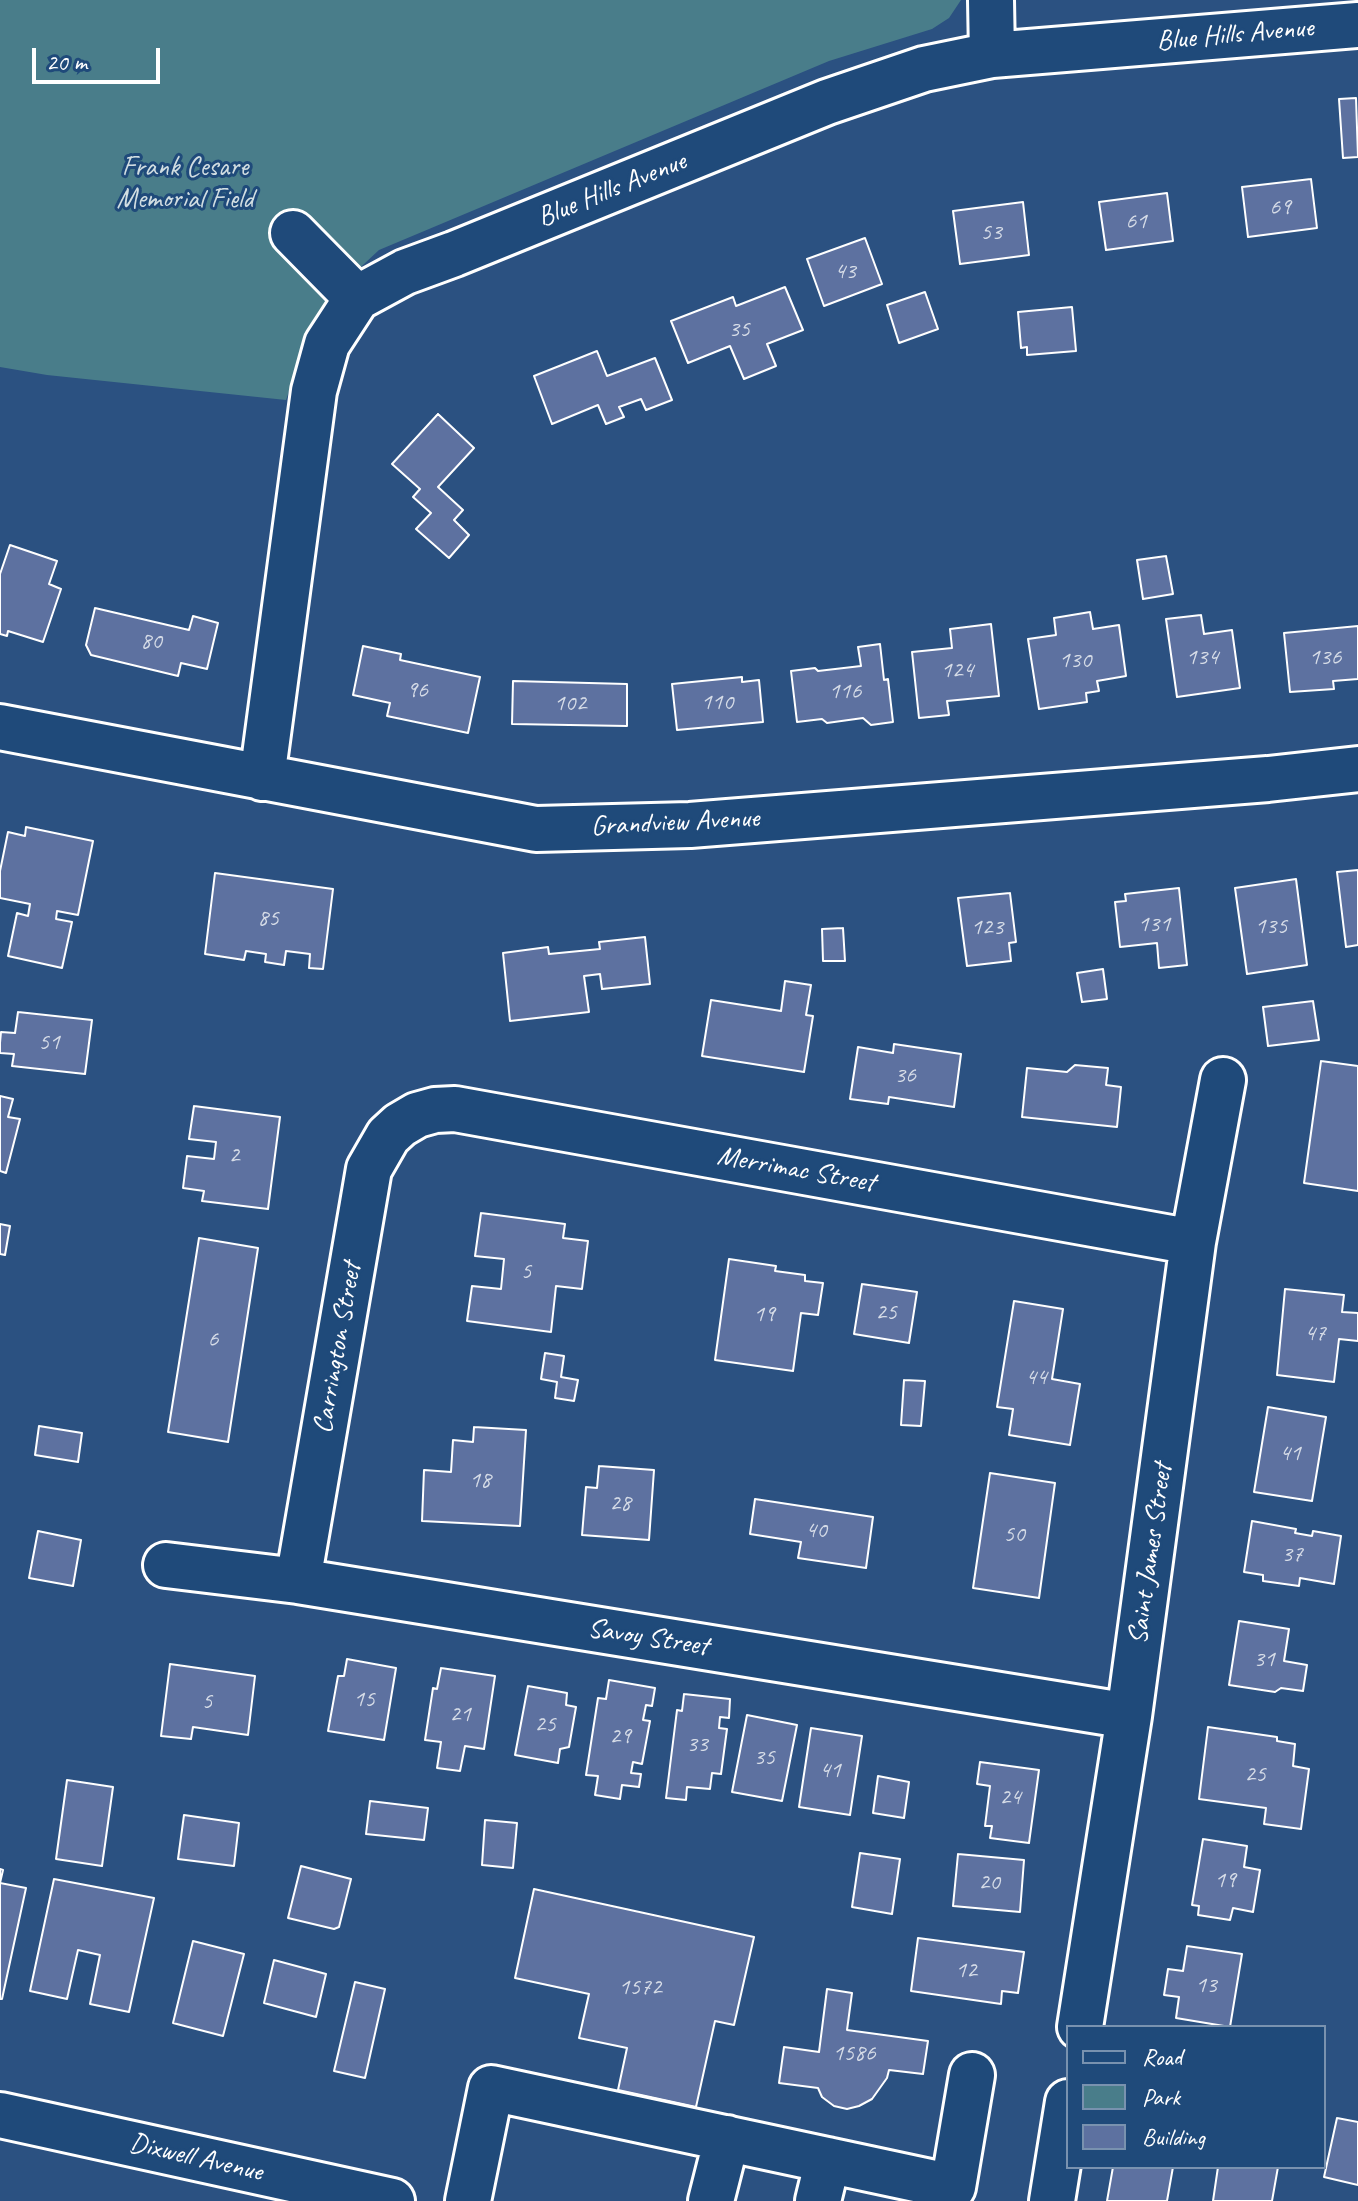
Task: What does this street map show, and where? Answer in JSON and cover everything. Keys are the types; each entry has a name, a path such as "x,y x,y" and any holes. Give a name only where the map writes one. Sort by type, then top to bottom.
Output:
{"street":[{"path":"991,0 992,55"},
{"name":"Blue Hills Avenue","path":"262,778 314,391 327,344 357,298 405,272 827,102 924,69 992,55 1358,25"},
{"path":"293,233 357,298"},
{"name":"Grandview Avenue","path":"0,727 536,829 690,825 1358,769"},
{"name":"Saint James Street","path":"1080,2025 1129,1716 1193,1242 1223,1080"},
{"name":"Merrimac Street","path":"400,1125 426,1112 455,1109 1193,1242"},
{"name":"Carrington Street","path":"298,1581 369,1169 388,1136 400,1125"},
{"name":"Savoy Street","path":"166,1565 298,1581 1129,1716"},
{"path":"468,2201 491,2088 727,2138 823,2180 953,2187 972,2075"},
{"path":"1052,2201 1066,2114"},
{"name":"Dixwell Avenue","path":"0,2115 313,2193 392,2201"},
{"path":"711,2201 727,2138"}],"green space":[{"name":"Frank Cesare Memorial Field","path":"0,0 961,0 949,18 932,29 829,61 379,250 349,278 313,322 286,400 47,375 0,367"}],"building":[{"path":"1356,98 1358,157 1343,158 1339,99"},
{"path":"1311,179 1317,228 1248,237 1242,187"},
{"path":"1167,193 1173,241 1106,250 1099,202"},
{"path":"1023,202 1029,255 960,264 953,211"},
{"path":"865,238 882,284 824,306 807,259"},
{"path":"785,287 803,330 767,344 776,366 744,379 730,346 688,363 671,321 733,297 736,306"},
{"path":"925,292 938,329 899,343 887,305"},
{"path":"1072,307 1076,351 1027,355 1027,347 1021,348 1018,312"},
{"path":"597,351 607,376 655,358 672,400 646,410 641,399 619,407 624,417 606,424 598,405 552,424 534,376"},
{"path":"438,414 474,448 438,487 463,510 454,520 469,535 449,558 416,529 431,513 413,497 420,489 392,464"},
{"path":"10,545 57,561 49,584 61,589 43,642 8,631 7,636 0,634 0,574"},
{"path":"1166,556 1173,594 1143,599 1137,560"},
{"path":"95,608 189,630 193,616 218,623 207,669 181,663 178,676 91,655 86,645"},
{"path":"1090,612 1093,629 1119,625 1126,676 1097,681 1099,691 1086,693 1087,702 1039,709 1028,639 1056,635 1054,618"},
{"path":"1201,615 1204,634 1232,630 1240,688 1177,697 1166,619"},
{"path":"991,624 999,696 947,701 949,715 919,718 912,652 952,648 950,629"},
{"path":"1358,626 1358,679 1333,681 1334,689 1290,692 1284,633"},
{"path":"880,644 893,722 871,725 863,718 827,723 822,719 797,722 791,671 861,666 858,647"},
{"path":"363,646 401,654 400,660 480,677 468,733 387,716 390,703 353,695"},
{"path":"742,677 742,682 759,680 763,722 677,730 672,684"},
{"path":"513,681 627,684 627,726 512,724"},
{"path":"26,827 93,841 78,915 57,911 56,919 72,922 62,968 8,956 17,913 28,916 30,904 0,898 0,871 8,832 25,836"},
{"path":"1358,870 1358,945 1346,947 1337,872"},
{"path":"215,873 333,889 323,969 309,968 310,954 286,951 284,965 265,962 266,954 246,951 244,960 205,954"},
{"path":"1296,879 1307,965 1247,974 1235,888"},
{"path":"1179,888 1187,965 1159,968 1157,943 1120,947 1115,902 1126,901 1125,894"},
{"path":"1010,893 1016,942 1009,943 1011,961 967,966 958,898"},
{"path":"843,928 845,961 823,961 822,929"},
{"path":"645,937 650,984 602,989 600,974 584,976 589,1012 510,1021 503,953 548,947 549,954 600,949 599,942"},
{"path":"1103,969 1107,999 1082,1002 1077,973"},
{"path":"785,981 811,985 806,1015 813,1016 804,1072 702,1056 711,1000 781,1011"},
{"path":"1313,1001 1319,1040 1268,1046 1263,1007"},
{"path":"18,1012 92,1020 85,1074 12,1066 14,1054 0,1053 1,1032 15,1033"},
{"path":"894,1044 961,1054 954,1107 889,1097 888,1104 850,1099 858,1047 893,1053"},
{"path":"1321,1061 1358,1066 1358,1191 1304,1183"},
{"path":"1075,1065 1108,1068 1106,1085 1121,1087 1117,1127 1022,1117 1027,1068 1067,1072"},
{"path":"0,1096 13,1099 8,1117 20,1119 6,1173 0,1171"},
{"path":"194,1106 280,1117 268,1209 202,1201 204,1191 183,1188 187,1156 214,1159 216,1142 189,1139"},
{"path":"481,1213 565,1224 563,1238 588,1241 582,1289 556,1286 551,1332 467,1321 472,1286 501,1289 504,1259 475,1256"},
{"path":"0,1224 10,1226 5,1255 0,1254"},
{"path":"199,1238 258,1248 228,1442 168,1432"},
{"path":"729,1259 776,1266 775,1271 805,1275 805,1281 823,1283 818,1315 801,1313 793,1371 715,1360"},
{"path":"862,1284 917,1292 909,1343 854,1334"},
{"path":"1285,1289 1344,1295 1342,1312 1358,1313 1358,1341 1339,1339 1334,1382 1277,1375"},
{"path":"1014,1301 1063,1309 1052,1379 1080,1384 1070,1445 1009,1435 1013,1409 997,1407"},
{"path":"545,1353 564,1356 561,1377 578,1380 574,1401 555,1398 557,1382 541,1379"},
{"path":"904,1380 925,1381 921,1426 901,1425"},
{"path":"1268,1407 1326,1417 1312,1501 1254,1492"},
{"path":"39,1426 82,1433 78,1462 35,1455"},
{"path":"474,1427 526,1430 520,1526 422,1521 424,1470 451,1472 453,1440 473,1442"},
{"path":"599,1466 654,1470 649,1540 582,1535 586,1487 597,1488"},
{"path":"990,1473 1055,1483 1039,1598 973,1588"},
{"path":"755,1499 873,1517 866,1568 798,1558 801,1542 750,1534"},
{"path":"1252,1521 1296,1529 1295,1533 1312,1536 1313,1531 1341,1536 1334,1584 1300,1578 1299,1586 1263,1581 1263,1575 1244,1572"},
{"path":"38,1531 81,1540 73,1586 29,1578"},
{"path":"1239,1621 1289,1629 1284,1661 1307,1665 1303,1691 1281,1688 1275,1692 1229,1685"},
{"path":"347,1659 396,1668 384,1740 328,1731 338,1676 344,1676"},
{"path":"170,1664 255,1676 248,1735 193,1727 191,1739 161,1736"},
{"path":"441,1668 495,1676 484,1749 465,1746 460,1771 437,1768 441,1742 425,1740 433,1688 437,1689"},
{"path":"609,1680 655,1688 652,1706 646,1705 643,1720 650,1721 642,1764 633,1762 631,1773 641,1774 639,1787 622,1785 620,1799 595,1795 598,1776 586,1775 598,1698 606,1699"},
{"path":"528,1686 567,1693 566,1705 576,1707 569,1747 560,1749 558,1763 515,1755"},
{"path":"684,1694 730,1699 729,1718 720,1717 719,1728 727,1729 721,1774 712,1773 710,1789 687,1787 686,1800 666,1798 677,1710 682,1711"},
{"path":"747,1715 797,1725 782,1801 732,1792"},
{"path":"1208,1727 1277,1737 1277,1741 1295,1744 1293,1766 1309,1769 1301,1829 1264,1824 1266,1808 1199,1799"},
{"path":"811,1728 862,1736 850,1815 799,1807"},
{"path":"980,1762 1039,1770 1029,1843 990,1838 992,1826 985,1826 990,1786 977,1784"},
{"path":"878,1776 909,1782 904,1818 873,1813"},
{"path":"67,1780 113,1787 102,1866 56,1859"},
{"path":"370,1801 428,1808 424,1840 366,1834"},
{"path":"184,1815 239,1823 234,1866 178,1859"},
{"path":"485,1820 517,1823 513,1868 482,1865"},
{"path":"1203,1839 1247,1846 1244,1867 1260,1870 1253,1912 1233,1908 1230,1920 1198,1915 1199,1906 1192,1905"},
{"path":"860,1853 900,1859 892,1914 852,1907"},
{"path":"958,1854 1024,1860 1020,1912 953,1906"},
{"path":"301,1866 351,1879 339,1927 334,1929 288,1918"},
{"path":"54,1879 154,1898 129,2012 90,2004 100,1955 78,1950 67,1999 30,1991"},
{"path":"0,1883 26,1888 2,1999 0,1999"},
{"path":"534,1889 754,1937 734,2025 715,2021 696,2107 618,2090 627,2048 579,2038 589,1994 515,1978"},
{"path":"918,1938 1024,1952 1018,1993 1002,1991 1001,2004 911,1991"},
{"path":"193,1941 244,1954 223,2036 173,2023"},
{"path":"1187,1946 1242,1954 1230,2025 1176,2018 1179,1997 1164,1995 1168,1969 1183,1971"},
{"path":"274,1960 326,1974 316,2017 264,2003"},
{"path":"355,1982 385,1989 365,2078 334,2071"},
{"path":"827,1989 852,1993 847,2030 928,2041 923,2074 889,2070 872,2099 847,2109 834,2106 822,2097 818,2088 779,2083 784,2047 819,2052"},
{"path":"1337,2118 1358,2122 1358,2185 1324,2177"},
{"path":"1113,2169 1173,2169 1167,2201 1107,2201"},
{"path":"1218,2169 1278,2169 1272,2201 1213,2201"}]}
